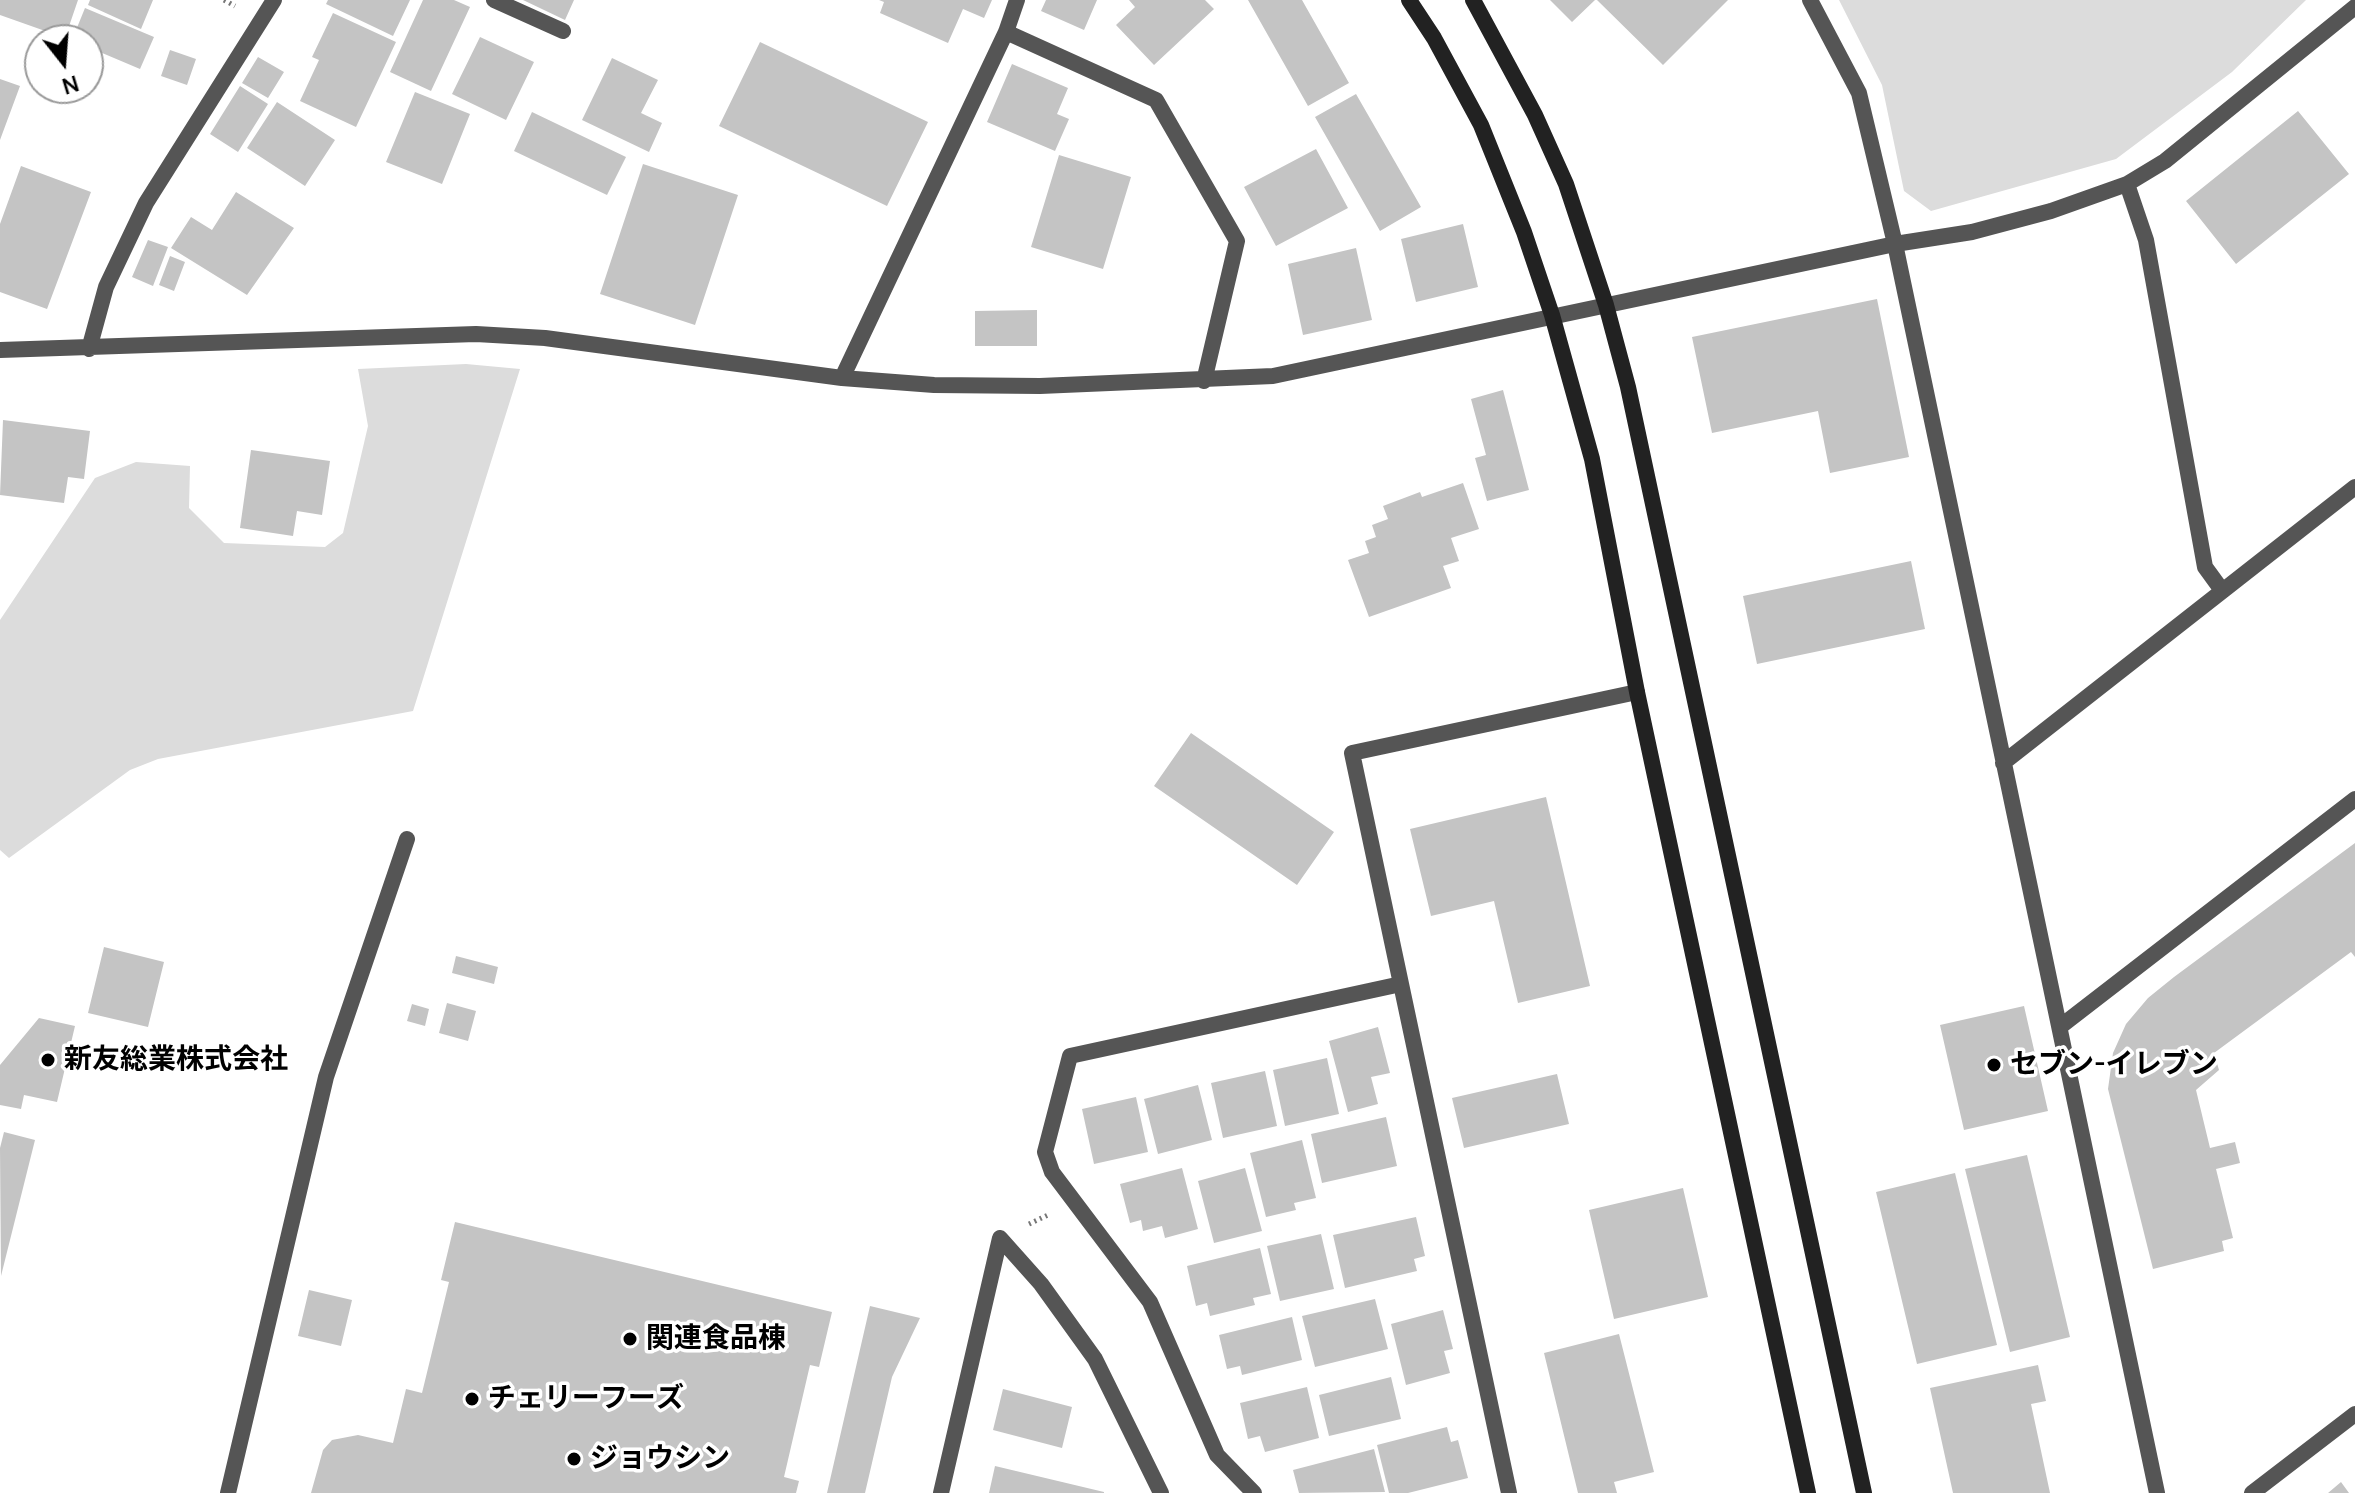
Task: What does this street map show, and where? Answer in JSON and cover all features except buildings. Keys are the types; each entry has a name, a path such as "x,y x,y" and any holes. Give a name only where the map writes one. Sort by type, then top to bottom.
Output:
{"street":[{"path":"89,349 106,287 146,203 274,0"},
{"path":"494,0 563,31"},
{"path":"842,378 1006,32 1017,0"},
{"path":"1409,0 1434,38 1481,125 1552,315 1592,459 1637,692 1808,1493"},
{"path":"1473,0 1535,115 1566,184 1606,305 1628,387 1864,1493"},
{"path":"1810,0 1859,93 1895,244 2157,1493"},
{"path":"0,350 476,334 545,338 842,378 934,385 1025,386 1273,376 1895,244 1985,229 2051,211 2127,184 2165,161 2355,7"},
{"path":"1006,32 1156,100 1237,241 1204,381"},
{"path":"2127,184 2146,240 2205,567 2221,589"},
{"path":"2003,763 2221,589 2355,487"},
{"path":"1509,1493 1352,753 1637,692"},
{"path":"2061,1026 2355,799"},
{"path":"228,1493 326,1077 407,839"},
{"path":"1254,1493 1217,1455 1150,1302 1052,1172 1045,1152 1070,1056 1401,984"},
{"path":"941,1493 1000,1238"},
{"path":"1000,1238 1041,1284 1095,1359 1161,1493"},
{"path":"2252,1493 2355,1414"}],"path":[{"path":"1000,1238 1073,1199"}],"shaded area":[{"path":"1839,0 2306,0 2232,72 2116,159 1931,211 1904,191 1882,85"},
{"path":"466,364 520,369 413,711 158,759 130,770 9,858 0,850 0,620 95,478 136,462 190,466 189,508 224,543 325,547 343,533 368,426 358,369"}],"place":[{"name":"新友総業株式会社","path":"48,1060"},
{"name":"セブン-イレブン","path":"1994,1065"},
{"name":"関連食品棟","path":"630,1339"},
{"name":"チェリーフーズ","path":"472,1399"},
{"name":"ジョウシン","path":"574,1459"}]}
